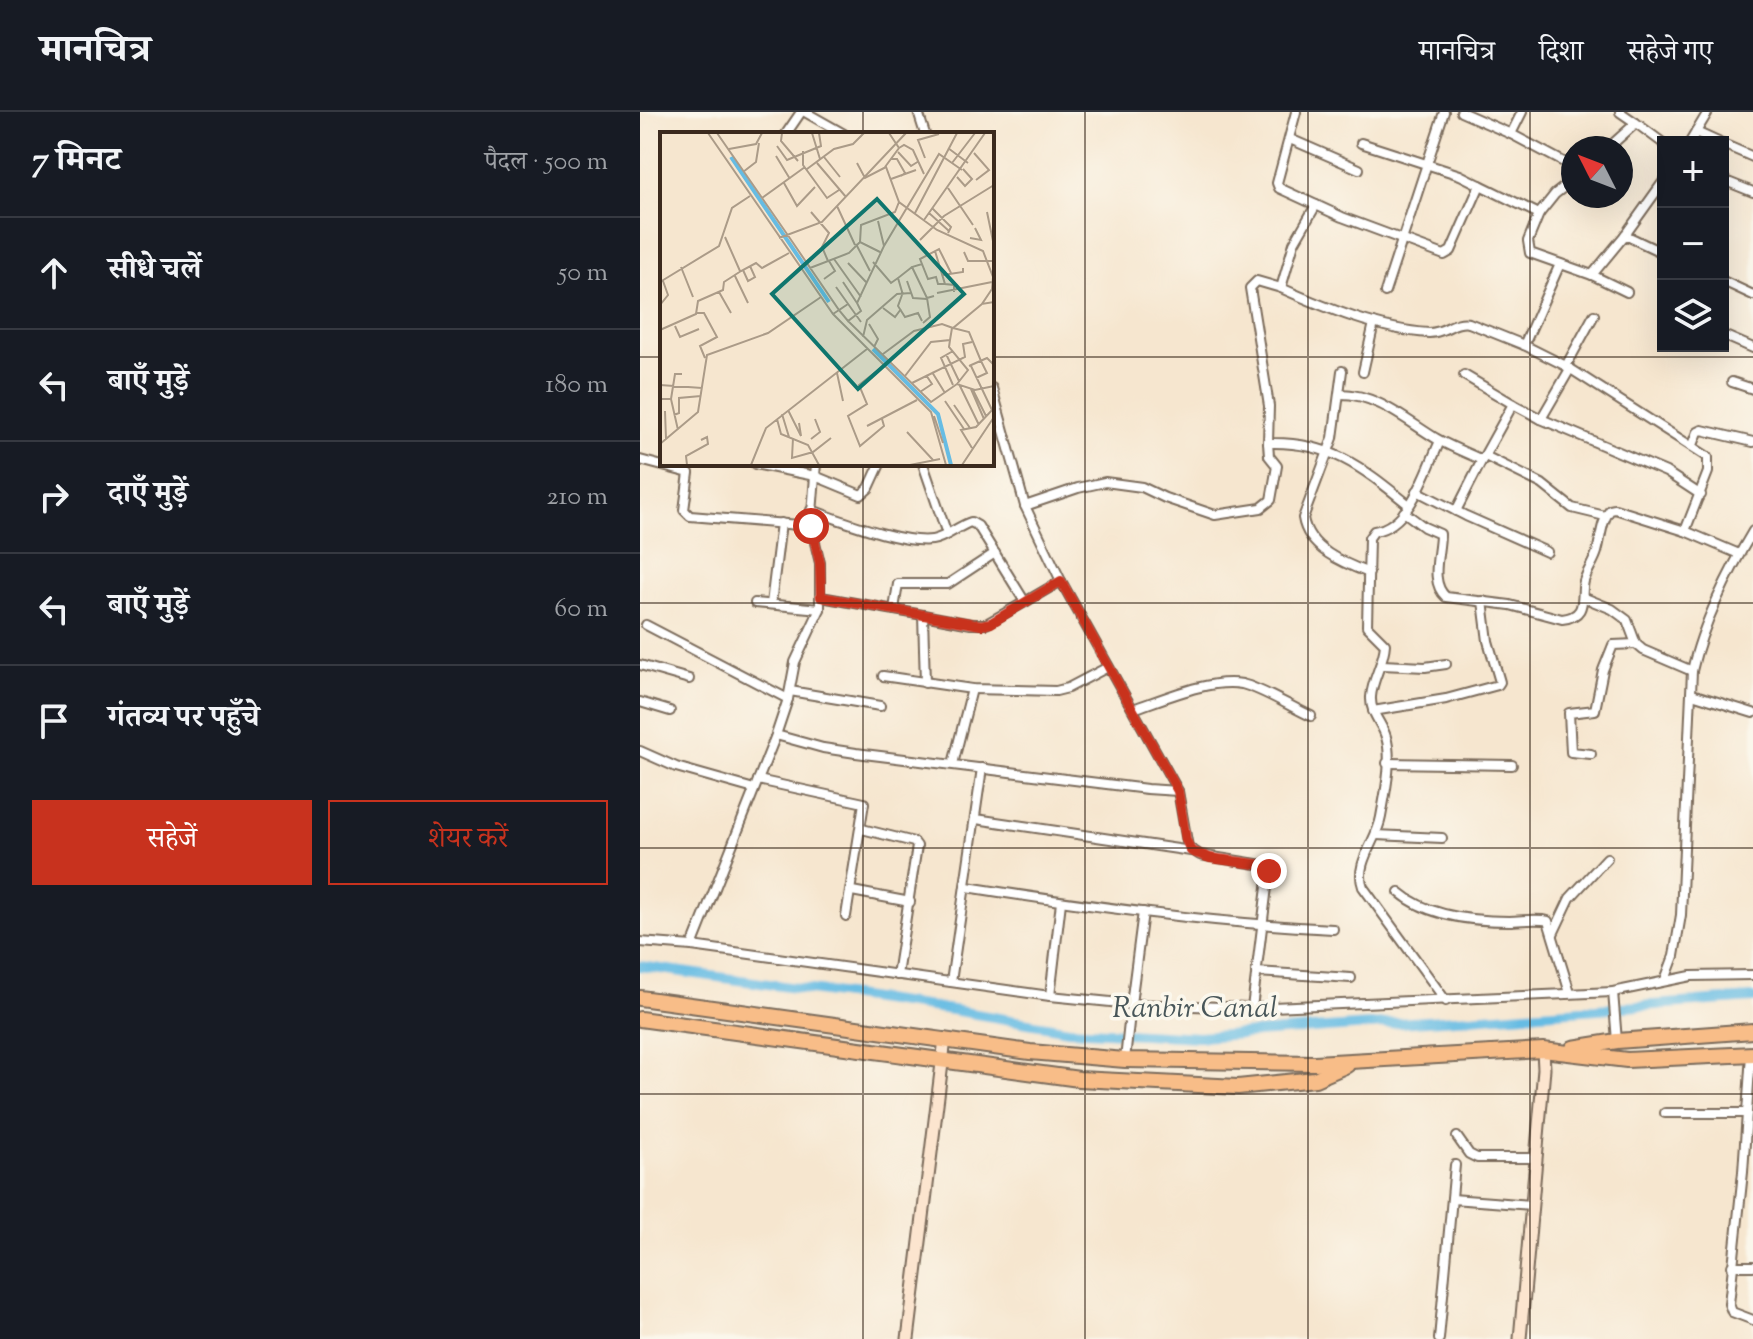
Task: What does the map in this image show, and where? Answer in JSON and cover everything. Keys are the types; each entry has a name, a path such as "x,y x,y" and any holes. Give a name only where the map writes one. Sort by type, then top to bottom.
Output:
{"highway":[{"path":"640,998 1030,1052 1126,1053 1203,1063 1360,1061 1543,1050 1627,1060 1752,1054"},
{"path":"640,1019 1079,1079 1238,1087 1315,1079 1360,1061"},
{"path":"1561,1050 1617,1041 1753,1031"}],"street":[{"path":"788,132 803,112 840,132"},
{"path":"918,112 924,132"},
{"path":"1296,112 1278,186 1316,205 1447,256 1480,185"},
{"path":"1385,292 1444,112"},
{"path":"1461,112 1561,161"},
{"path":"1511,134 1522,112"},
{"path":"1620,112 1657,139"},
{"path":"1694,136 1703,114"},
{"path":"1621,136 1636,123"},
{"path":"1696,132 1705,136"},
{"path":"1290,139 1359,169"},
{"path":"1361,143 1460,175 1539,214"},
{"path":"1729,146 1753,157"},
{"path":"1729,182 1753,192"},
{"path":"1561,190 1547,201 1539,214 1528,248 1534,256 1592,275 1627,292"},
{"path":"1592,275 1657,190"},
{"path":"1281,288 1294,243 1316,205"},
{"path":"1625,235 1657,250"},
{"path":"1524,345 1560,264"},
{"path":"1025,506 1105,482 1142,487 1215,515 1261,508 1271,500 1277,466 1269,456 1269,406 1250,288 1257,281 1374,323 1433,333 1465,321 1568,367 1708,457 1710,462 1701,495 1685,531"},
{"path":"1729,284 1753,295"},
{"path":"1541,419 1594,315"},
{"path":"1363,372 1374,323"},
{"path":"1729,338 1753,348"},
{"path":"1342,371 1341,394 1329,451 1304,509 1304,526 1314,541 1335,558 1369,573"},
{"path":"1464,375 1541,419 1666,472 1701,495"},
{"path":"1732,382 1753,389"},
{"path":"1341,394 1362,395 1375,401 1440,441 1542,484 1572,508 1605,516"},
{"path":"1456,511 1513,404"},
{"path":"994,406 1025,506 1061,581 1178,791 1186,840 1191,851"},
{"path":"1693,445 1698,432 1702,430 1753,442"},
{"path":"1440,441 1407,508 1387,528 1370,535 1367,626 1385,644 1382,665 1371,693 1373,711 1386,737 1387,763 1381,818 1360,871 1363,887 1446,1001"},
{"path":"1268,443 1296,442 1329,451 1368,471 1420,524 1440,534 1436,564 1441,593 1446,597 1510,605 1566,619 1575,614 1585,598 1584,582 1597,554 1605,516 1615,509 1685,531 1739,554"},
{"path":"640,460 660,465"},
{"path":"663,466 689,473 685,506 687,515 811,526"},
{"path":"765,466 815,476 861,495 869,488 879,466"},
{"path":"692,946 776,735 789,695 795,662 820,609 820,563 811,526 816,466"},
{"path":"924,466 947,534"},
{"path":"1417,491 1547,552"},
{"path":"811,510 903,536 930,540 967,523 975,523 1025,602"},
{"path":"771,604 781,523"},
{"path":"1665,980 1674,956 1681,915 1692,671 1739,554 1752,535"},
{"path":"894,609 898,584 948,584 995,553"},
{"path":"821,597 986,624 1061,581"},
{"path":"1585,598 1612,609 1627,620 1636,644 1649,654 1692,671"},
{"path":"1373,711 1446,699 1498,685 1500,682 1488,641 1483,601"},
{"path":"755,603 820,609"},
{"path":"923,615 925,683"},
{"path":"646,625 789,695 880,706"},
{"path":"1591,754 1571,752 1569,713 1595,710 1603,670 1613,645 1636,644"},
{"path":"1382,665 1425,667 1446,664"},
{"path":"640,665 689,679"},
{"path":"883,676 972,689 1056,691 1108,667"},
{"path":"1133,709 1178,694 1226,684 1245,685 1311,716"},
{"path":"953,764 972,689"},
{"path":"1692,694 1753,713"},
{"path":"640,702 670,711"},
{"path":"776,735 845,751 1178,791"},
{"path":"640,751 676,767 756,785 861,800 865,804 862,829 846,916"},
{"path":"1387,763 1512,765"},
{"path":"951,982 982,768"},
{"path":"976,819 1191,851 1210,858 1266,866 1269,871 1264,925 1252,1008"},
{"path":"862,829 916,844 918,850 897,975"},
{"path":"1376,835 1442,838"},
{"path":"1553,935 1570,898 1607,858"},
{"path":"967,887 1143,912 1333,929"},
{"path":"852,891 910,902"},
{"path":"1399,892 1428,909 1448,914 1505,921 1545,920 1553,935 1570,993"},
{"path":"1050,996 1061,902"},
{"path":"1126,1053 1143,912"},
{"path":"640,942 692,946 1050,996 1131,1004 1252,1008 1613,992 1699,975 1753,975"},
{"path":"1256,972 1351,978"},
{"path":"1613,992 1617,1041"},
{"path":"908,1339 945,1039"},
{"path":"1520,1339 1544,1069 1543,1050"},
{"path":"1752,1054 1730,1310 1753,1320"},
{"path":"1665,1113 1747,1113"},
{"path":"1457,1137 1472,1156 1536,1158"},
{"path":"1439,1339 1455,1165"},
{"path":"1452,1199 1532,1205"},
{"path":"1732,1266 1753,1266"}],"waterway":[{"name":"Ranbir Canal","path":"640,966 952,1010 1069,1030 1199,1037 1753,998"}],"route":[{"path":"811,526 820,563 821,597 981,625 991,623 1061,581 1178,791 1188,847 1210,858 1263,865 1269,871"}]}
